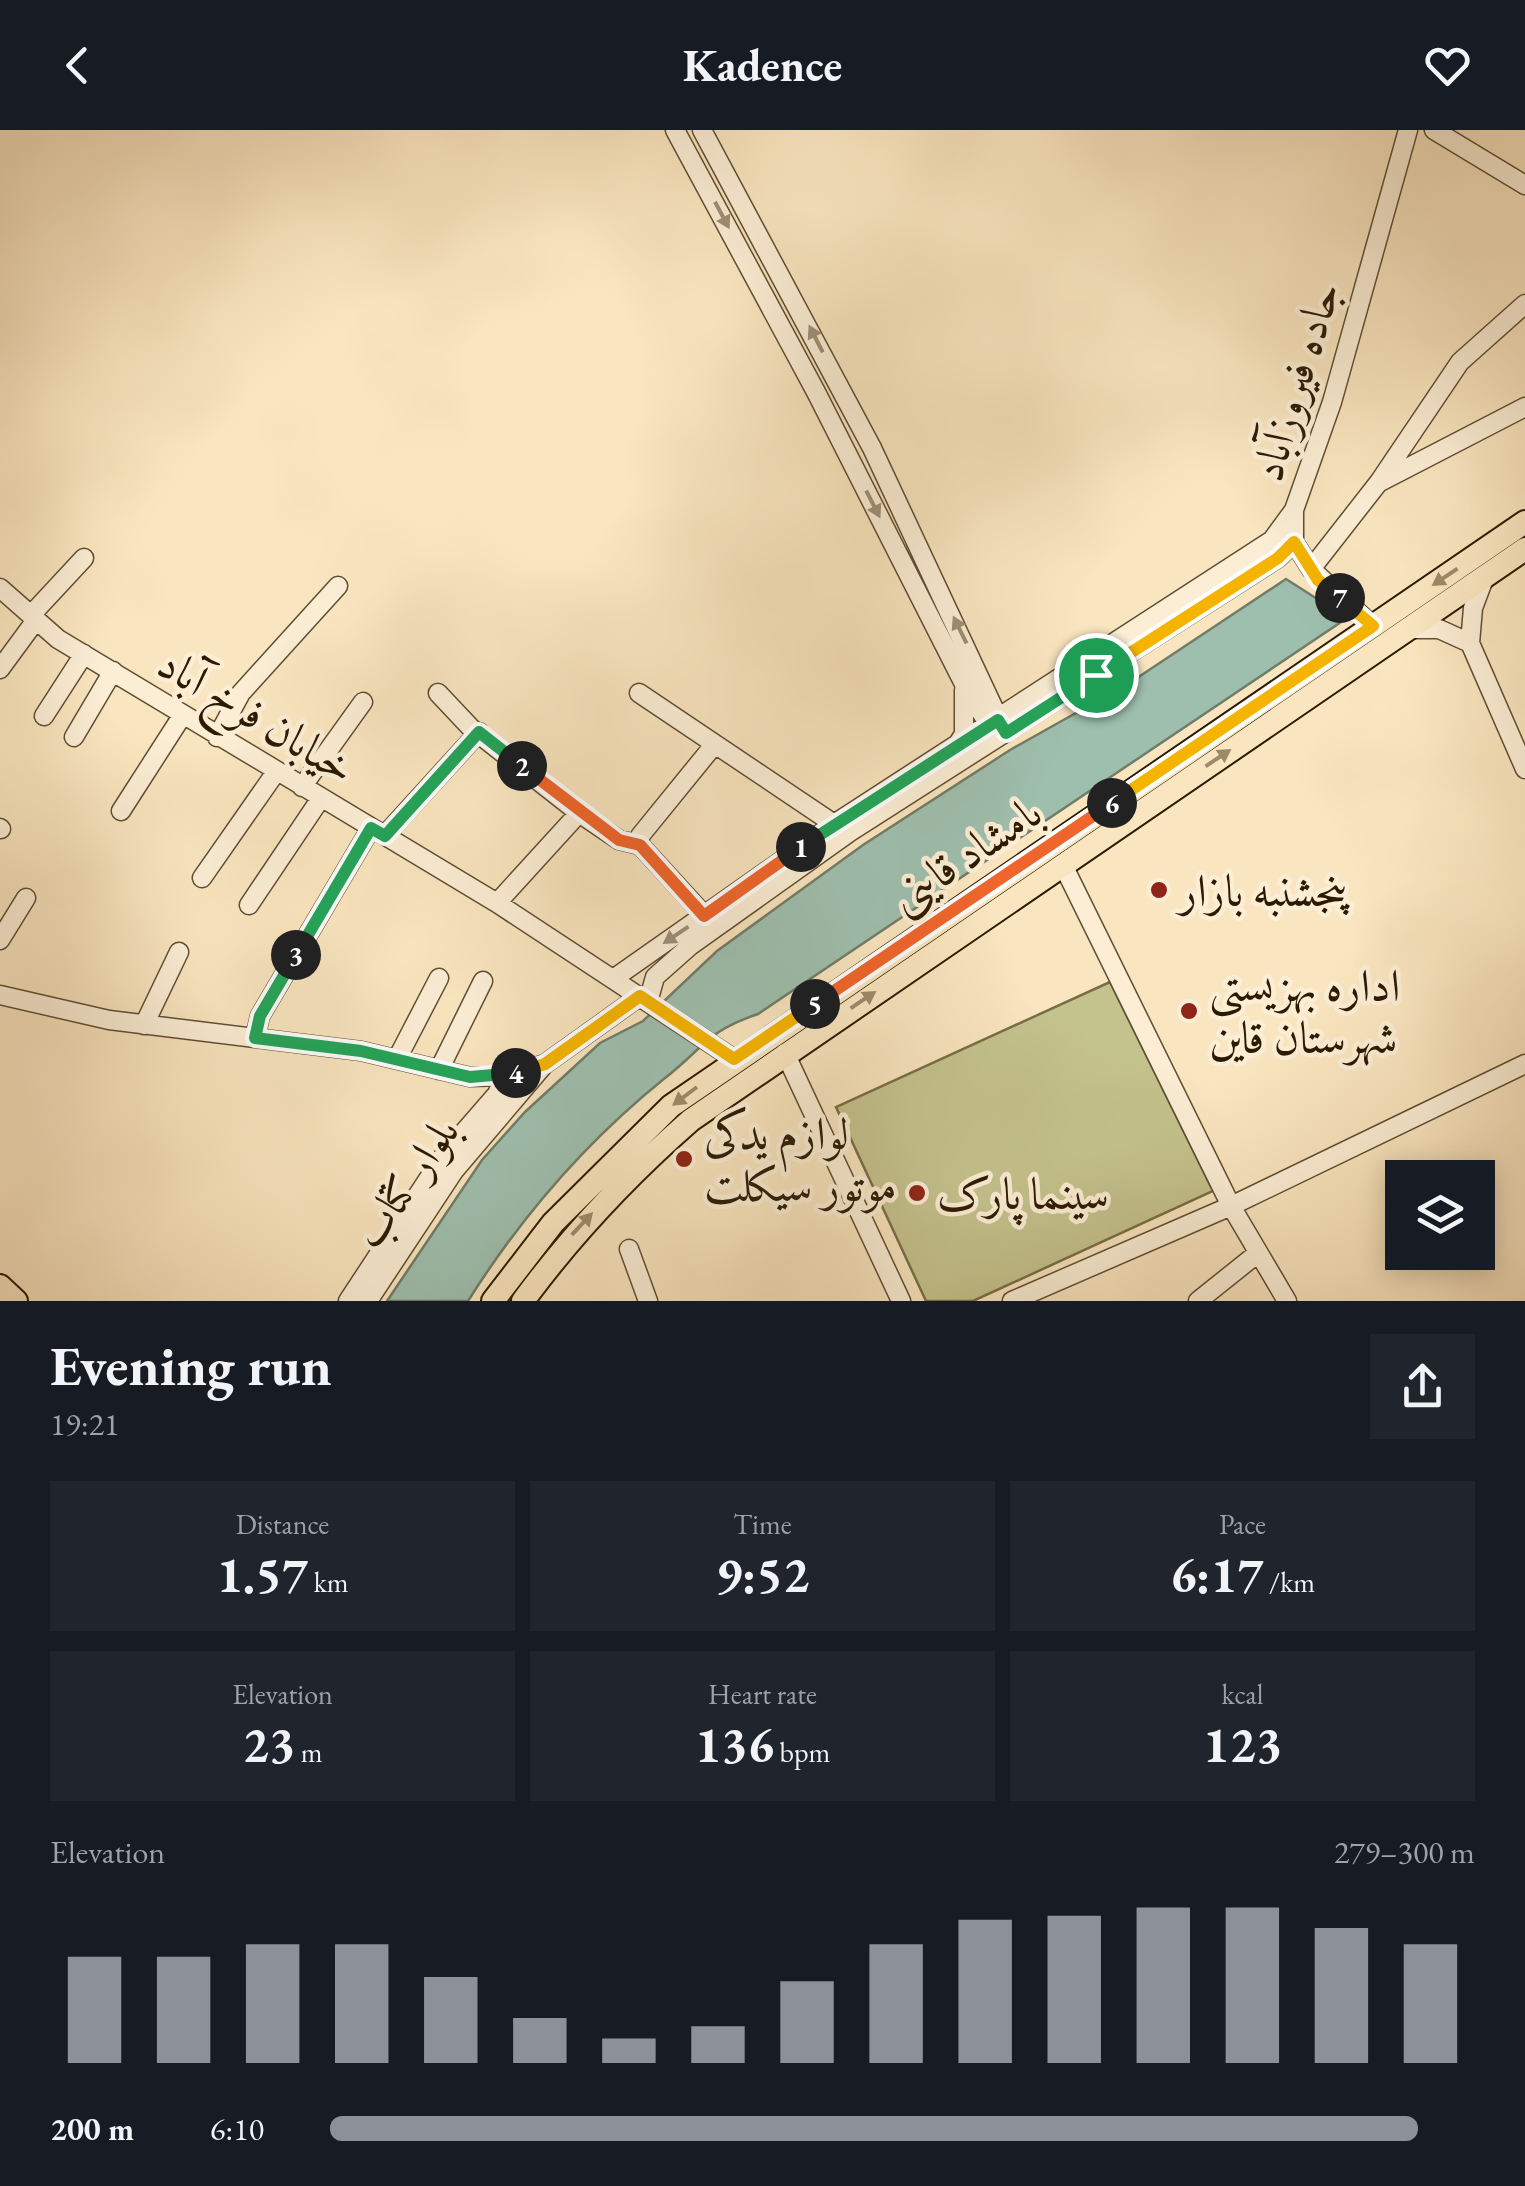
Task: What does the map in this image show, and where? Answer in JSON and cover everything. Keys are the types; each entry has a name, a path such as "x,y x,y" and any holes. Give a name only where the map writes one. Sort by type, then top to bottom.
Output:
{"main road":[{"name":"بامشاد قاینی","path":"522,1301 568,1240 625,1178 691,1120 1063,866 1165,781 1373,626 1525,522"},
{"name":"بامشاد قاینی","path":"493,1301 553,1224 606,1166 671,1106 734,1059 1407,629 1525,549"},
{"path":"0,1286 16,1301"}],"street":[{"path":"675,130 816,392 964,684 998,729"},
{"path":"702,130 872,448 982,679 998,729"},
{"name":"جاده فیروزآباد","path":"1373,626 1311,570 1294,542 1294,510 1332,402 1408,130"},
{"path":"1434,130 1525,185"},
{"path":"1311,570 1379,482 1460,362 1525,304"},
{"path":"1379,482 1525,407"},
{"path":"613,979 834,824 956,745 998,729 1027,701 1272,540 1294,510"},
{"path":"2,1001 144,1025 397,1059 470,1077 504,1076 545,1064 644,999 655,977 690,946 850,832 998,729 1278,558 1294,542"},
{"path":"0,668 33,617 84,558"},
{"path":"1485,576 1472,608 1470,643 1525,769"},
{"path":"217,737 240,693 338,586"},
{"name":"خیابان فرخ آباد","path":"0,588 84,654 496,903 734,1059"},
{"path":"1407,629 1439,630 1470,643"},
{"path":"44,716 84,654"},
{"path":"74,737 112,671"},
{"path":"982,679 1012,698 1027,701"},
{"path":"956,745 966,717 964,684"},
{"path":"640,693 834,824"},
{"path":"438,694 579,813 619,840 640,845 704,916"},
{"path":"302,787 364,702"},
{"path":"120,811 182,716"},
{"path":"255,1038 260,1016 378,832 479,732"},
{"path":"640,845 640,836 714,745"},
{"path":"202,878 276,772"},
{"path":"248,905 321,798"},
{"path":"496,903 579,813"},
{"path":"1063,866 1231,1206 1286,1301"},
{"path":"0,940 26,898"},
{"path":"144,1025 179,952"},
{"path":"397,1059 439,978"},
{"path":"440,1070 483,980"},
{"path":"785,1053 901,1301"},
{"name":"بلوار کتاب","path":"368,1301 454,1171 545,1064"},
{"path":"1017,1300 1231,1206 1525,1064"},
{"name":"بلوار کتاب","path":"348,1301 417,1194 497,1094 504,1076"},
{"path":"629,1249 648,1301"},
{"path":"1198,1301 1258,1253"}],"shaded area":[{"path":"1286,579 1347,618 758,1014 727,1027 707,1041 609,1127 558,1181 510,1239 468,1301 387,1301 482,1160 525,1112 600,1043 643,1021 717,951 863,845 1010,750 1131,682"},
{"path":"1110,982 1213,1191 973,1301 926,1301 836,1107"}],"place":[{"name":"پنجشنبه بازار","path":"1159,890"},
{"name":"اداره بهزیستی شهرستان قاین","path":"1189,1011"},
{"name":"لوازم یدکی موتور سیکلت","path":"684,1159"},
{"name":"سینما پارک","path":"917,1193"}],"route":[{"path":"1294,542 1318,580 1373,626 734,1059 640,996 545,1064 504,1076 470,1077 361,1051 255,1038 260,1016 371,828 385,836 479,732 579,813 619,840 640,845 704,916 834,824 956,745 998,720 1006,733 1096,675 1278,558 1294,542"}]}
